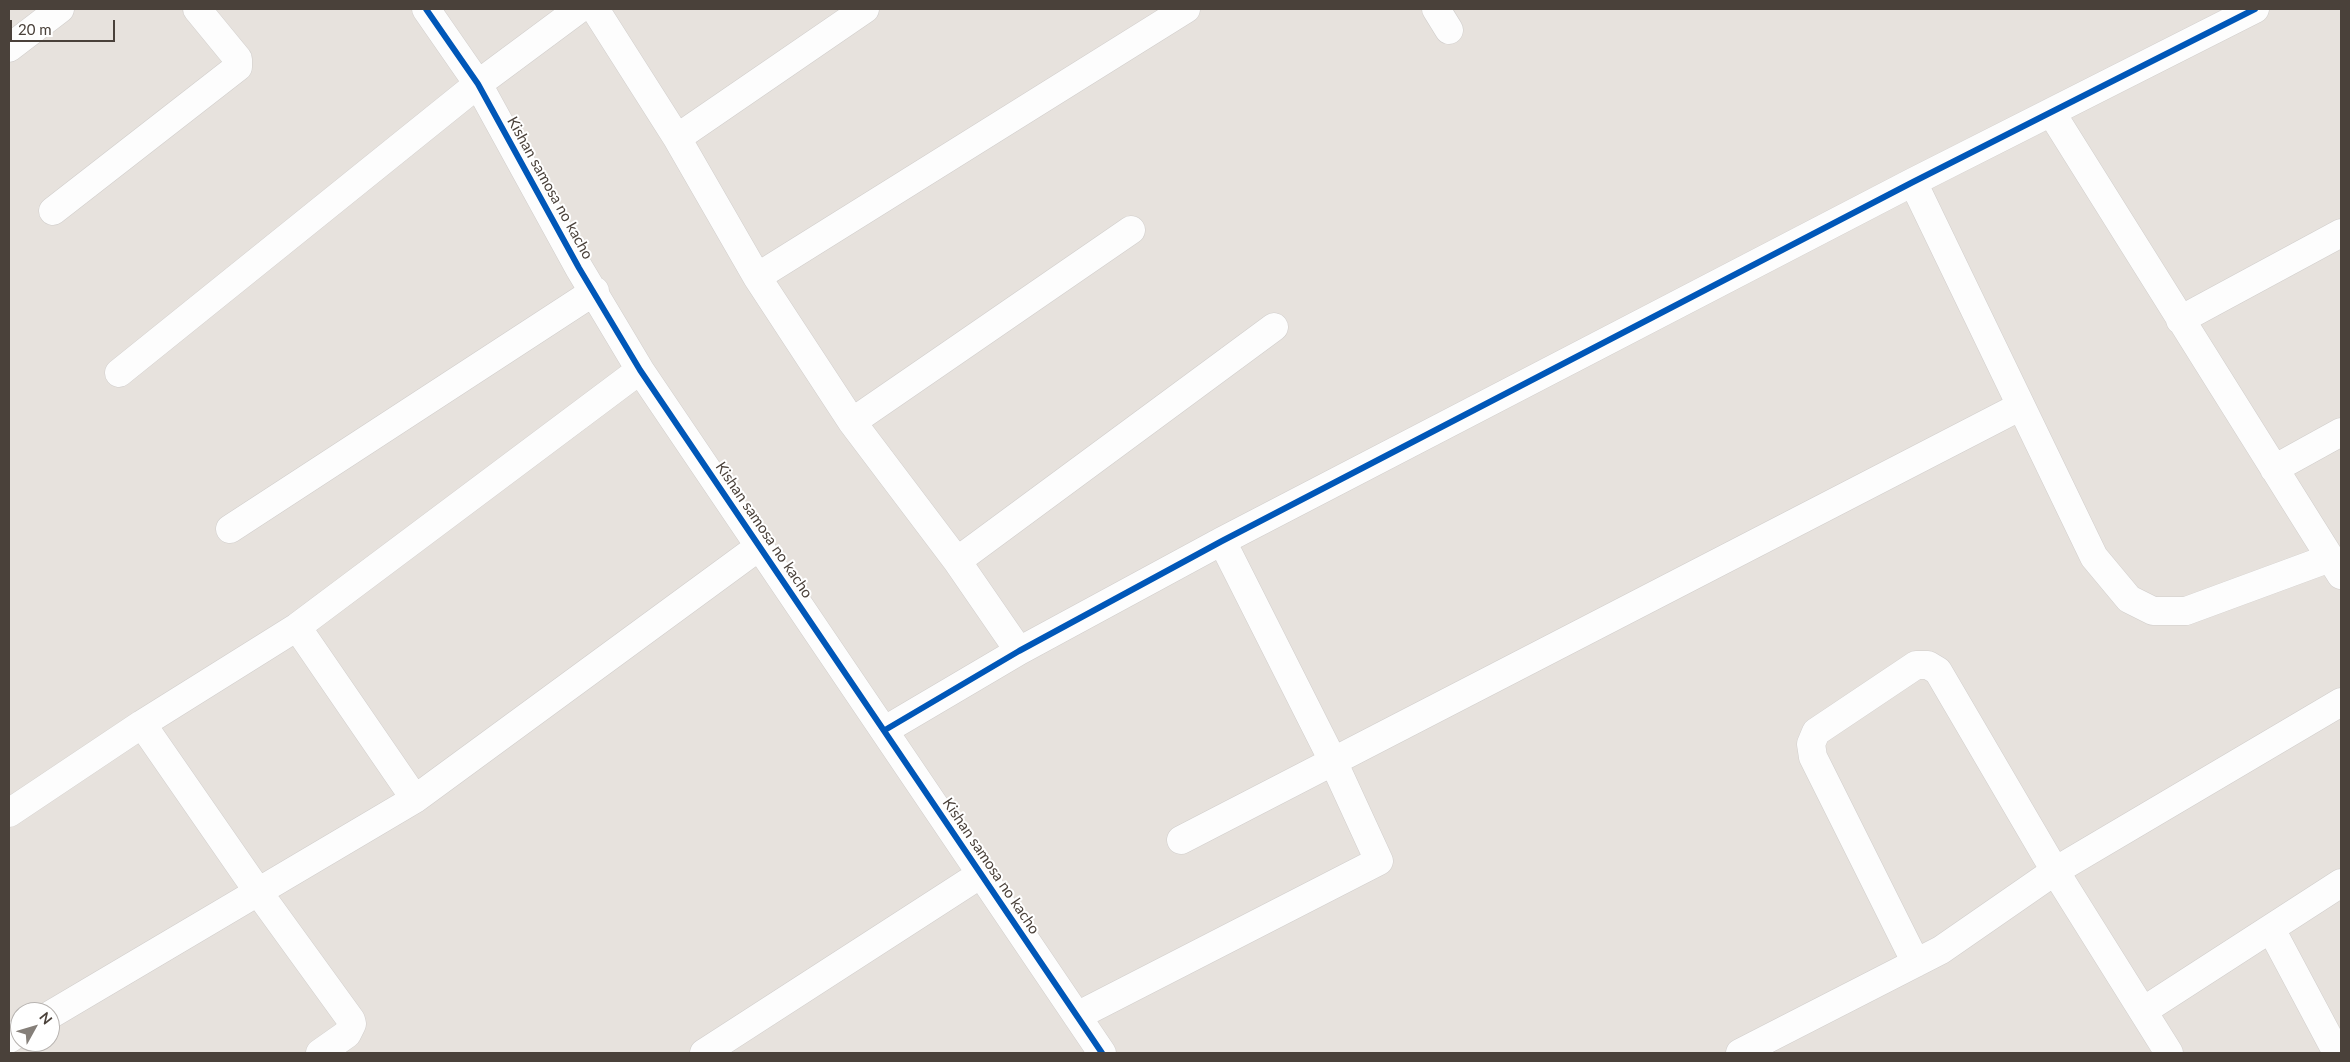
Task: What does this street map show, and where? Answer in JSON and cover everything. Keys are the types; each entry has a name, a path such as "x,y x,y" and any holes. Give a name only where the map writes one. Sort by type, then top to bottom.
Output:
{"street":[{"path":"9,48 60,9"},
{"path":"53,211 238,67 238,59 197,9"},
{"name":"Kishan samosa no kacho","path":"426,9 478,84 579,268 595,291 640,370 1102,1053"},
{"path":"119,372 478,84 579,9"},
{"path":"596,9 677,138 757,277 852,422 957,561 1019,651"},
{"path":"677,138 865,9"},
{"path":"757,277 1186,9"},
{"path":"885,730 1019,651 1222,541 1913,182 2255,9"},
{"path":"1913,182 2094,557 2129,599 2153,612 2186,611 2336,566 2051,112"},
{"path":"852,422 1131,230"},
{"path":"2180,320 2341,232"},
{"path":"230,529 595,291"},
{"path":"957,561 1274,327"},
{"path":"9,813 142,724 296,627 640,370"},
{"path":"1182,840 2021,406"},
{"path":"2274,469 2341,432"},
{"path":"1077,1016 1379,861 1333,761 1222,541"},
{"path":"60,1009 415,799 760,546"},
{"path":"296,627 415,799"},
{"path":"1916,963 1813,757 1811,744 1816,732 1916,665 1928,665 1938,671 2054,871 2169,1053"},
{"path":"1740,1053 1771,1046 1941,950 2054,871 2341,702"},
{"path":"142,724 259,893 351,1020 352,1024 347,1034 320,1053"},
{"path":"704,1053 981,874"},
{"path":"2143,1011 2341,883"},
{"path":"2271,928 2331,1019 2337,1053"}],"shaded area":[{"path":"9,9 2341,9 2341,1053 9,1053"}],"cycle path":[{"path":"426,9 478,84 579,268 640,370 1102,1053"},
{"path":"885,730 1019,651 1222,541 1913,182 2255,9"}]}
